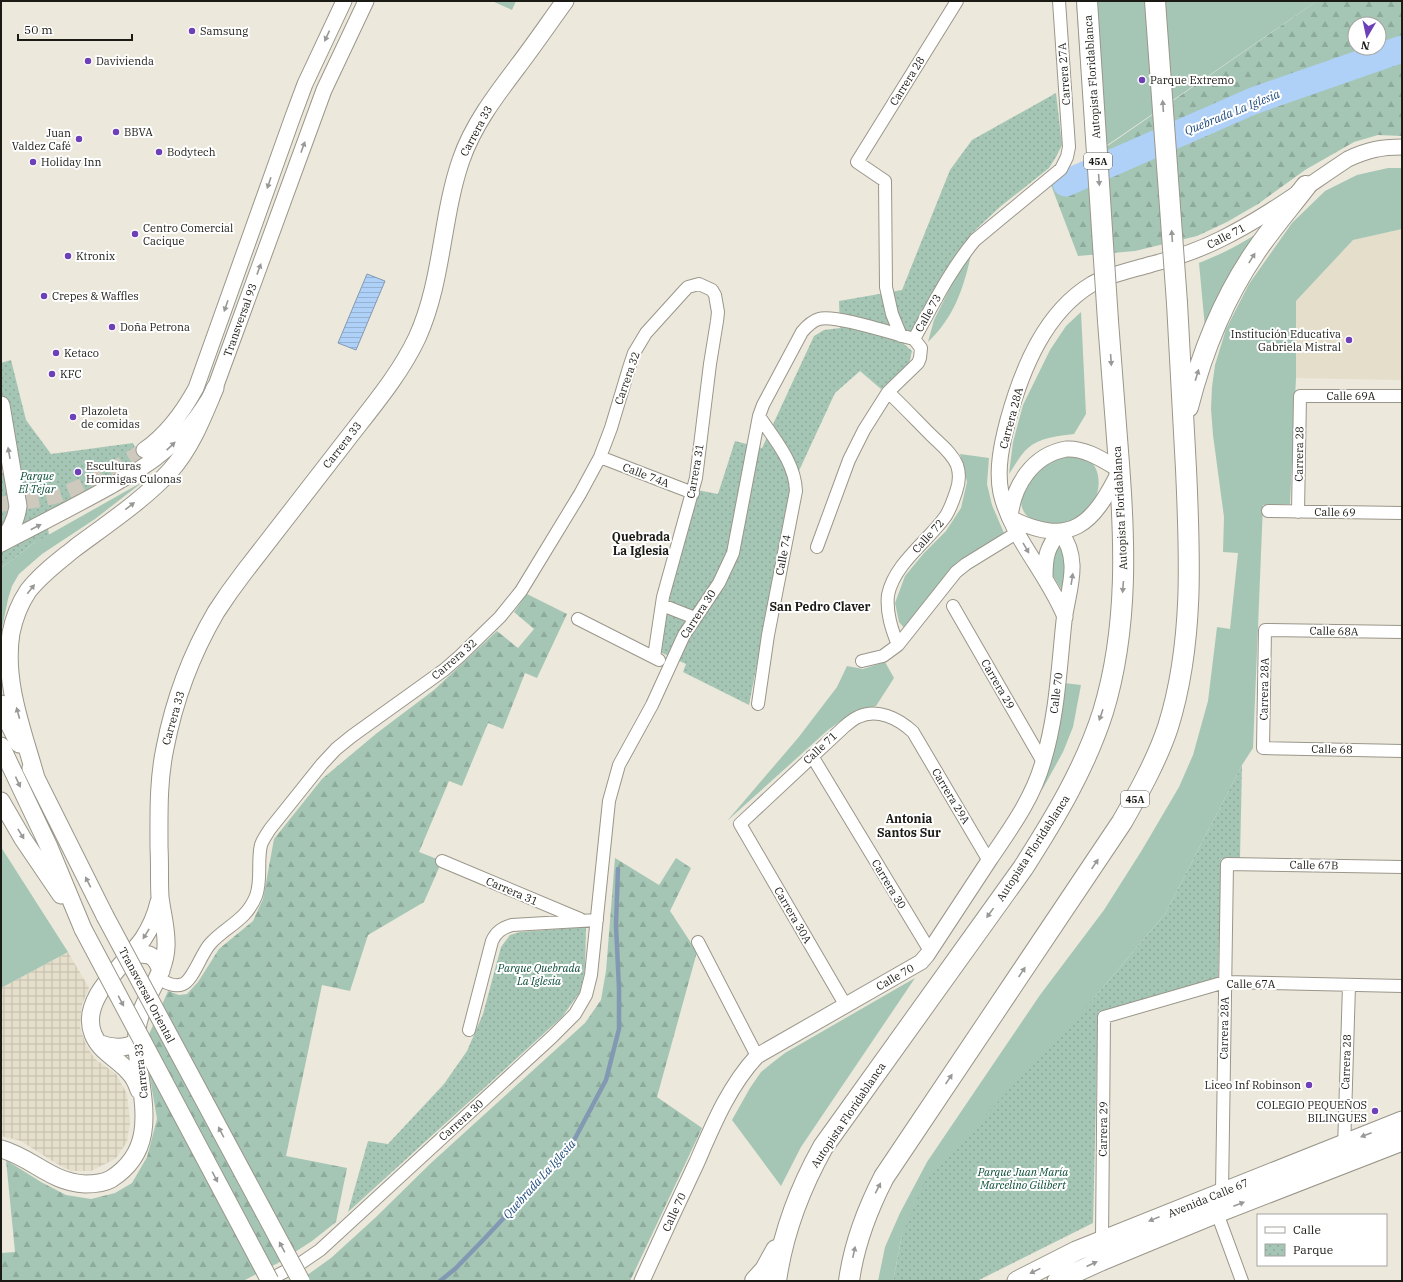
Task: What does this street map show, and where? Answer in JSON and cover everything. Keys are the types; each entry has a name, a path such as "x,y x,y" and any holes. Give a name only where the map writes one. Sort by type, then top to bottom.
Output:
{"highway":[{"name":"Autopista Floridablanca","path":"776,1281 784,1236 798,1194 810,1169 823,1147 1023,868 1056,815 1080,770 1103,711 1110,682 1121,613 1124,573 1124,542 1087,1"},
{"name":"45A","path":"849,1281 856,1244 862,1224 884,1177 1122,822 1154,760 1167,727 1178,687 1186,631 1189,557 1177,303 1155,1"},
{"path":"1184,427 1203,355 1219,315 1255,252 1306,186"},
{"path":"755,1281 765,1270 784,1236"}],"main road":[{"name":"Carrera 33","path":"1,1149 21,1156 53,1177 73,1183 93,1184 109,1180 124,1169 132,1160 139,1147 145,1119 137,1042 138,1027 140,1018 159,974 166,947 160,898 160,775 171,720 178,698 198,648 216,613 244,571 382,394 406,358 418,336 431,297 454,186 461,160 468,142 493,99 565,1"},
{"path":"36,778 16,708 9,668 11,633 15,616 28,592 57,562 133,504 171,470 194,436 215,388"},
{"path":"1,405 18,506 14,525 1,544"},
{"name":"Transversal Oriental","path":"1,704 6,718 105,916 301,1281"},
{"path":"1,746 49,847 83,929 268,1281"},
{"path":"1,801 23,839 83,929"},
{"name":"Carrera 33","path":"144,1105 136,1083 129,1072 104,1051 97,1043 91,1025 92,1010 102,987 131,955 149,930 156,915 160,898"},
{"path":"131,955 147,954 154,957 158,962 159,974"},
{"path":"97,1043 109,1047 120,1048 130,1046 137,1042"},
{"name":"Avenida Calle 67","path":"1016,1281 1076,1251 1102,1240 1402,1121"},
{"name":"Avenida Calle 67","path":"1057,1281 1217,1213 1402,1141"}],"street":[{"name":"Transversal 93","path":"144,450 160,438 178,418 189,402 196,388 305,84 344,1"},
{"name":"Transversal 93","path":"1,544 72,508 144,467 158,457 182,435 194,421 215,388 324,90 366,1"},
{"name":"Carrera 28","path":"902,336 892,314 886,287 885,181 857,162 957,1"},
{"name":"Carrera 27A","path":"1058,1 1069,147"},
{"name":"Calle 73","path":"816,547 855,446 875,410 888,392 918,363 921,348 914,339 954,268 975,240 1061,169 1068,157 1069,147"},
{"name":"Calle 71","path":"1050,324 1072,299 1093,284 1115,274 1179,256 1207,246 1247,226 1348,159 1364,151 1381,148 1402,147"},
{"name":"Carrera 32","path":"159,974 168,984 176,986 185,983 189,980 210,943 245,915 252,906 256,894 260,850 263,839 322,764 352,736 444,670 500,617 532,575 600,457 607,441 628,368 634,353 646,334 688,287 699,284 706,286"},
{"name":"Carrera 31","path":"654,657 662,605 693,493 698,465 718,312 715,295 712,290 706,286"},
{"name":"Carrera 30","path":"268,1281 301,1264 320,1250 536,1052 575,1014 586,995 591,975 609,801 615,776 619,765 652,705 684,635 720,583 733,553 759,416 802,332 808,324 820,319 836,318 902,336"},
{"name":"Carrera 28A","path":"1010,518 1001,492 999,477 1004,436 1019,386 1037,344 1050,324"},
{"path":"902,336 914,339"},
{"name":"Calle 72","path":"888,392 947,451 957,465 959,474 958,488 946,517 914,551 904,564 894,580 888,594 890,624 898,645"},
{"name":"Carrera 28","path":"1298,512 1300,396"},
{"name":"Calle 69A","path":"1300,396 1402,396"},
{"name":"Calle 74","path":"758,704 768,635 796,491 794,473 790,464 759,416"},
{"path":"1010,518 1046,531 1060,531 1079,525 1098,510 1120,470 1086,452 1077,449 1066,449 1050,453 1042,458 1025,474 1014,497 1010,518 1030,555 1045,577 1061,606 1065,617"},
{"name":"Calle 74A","path":"600,457 693,493"},
{"name":"Calle 69","path":"1268,512 1402,513"},
{"path":"1045,577 1047,551 1060,531"},
{"name":"Calle 70","path":"642,1281 713,1127 737,1080 746,1068 757,1056 921,962 930,951 1023,808 1043,762 1052,721 1065,617 1073,572 1073,562 1067,542 1060,531"},
{"path":"862,661 883,656 898,645 956,572 966,564 1018,532"},
{"path":"662,605 695,618"},
{"name":"Carrera 29","path":"953,606 1043,762"},
{"path":"578,619 670,665"},
{"name":"Carrera 28A","path":"1263,748 1265,630"},
{"name":"Calle 68A","path":"1265,630 1402,632"},
{"name":"Calle 71","path":"740,824 856,717 878,714 888,716 903,723 913,732"},
{"name":"Carrera 29A","path":"913,732 989,861"},
{"name":"Calle 68","path":"1263,748 1402,751"},
{"name":"Carrera 30","path":"812,756 930,951"},
{"name":"Carrera 30A","path":"740,824 846,1006"},
{"name":"Carrera 31","path":"442,861 583,920"},
{"name":"Carrera 28A","path":"1222,1192 1227,864"},
{"name":"Calle 67B","path":"1227,864 1402,867"},
{"path":"469,1030 492,941 494,936 500,930 512,925 597,920"},
{"path":"698,942 757,1056"},
{"name":"Calle 67A","path":"1104,1017 1225,982 1402,986"},
{"name":"Carrera 28","path":"1343,1164 1349,985"},
{"name":"Carrera 29","path":"1102,1240 1104,1017"},
{"path":"1217,1213 1242,1281"}],"shaded area":[{"name":"Institución Educativa Gabriela Mistral","path":"1402,229 1402,380 1296,378 1296,301 1353,240"},
{"path":"68,952 89,988 82,1004 80,1027 86,1045 95,1059 116,1074 127,1094 130,1122 127,1142 115,1159 91,1171 71,1171 21,1141 1,1136 1,988"}],"green space":[{"path":"492,1 516,1 512,10"},
{"name":"Parque Extremo","path":"1076,1 1317,1 1087,159"},
{"path":"1317,1 1402,1 1402,136 1378,135 1354,142 1305,170 1258,204 1227,222 1197,236 1135,251 1078,256 1051,185"},
{"path":"1056,93 1062,145 1056,157 1049,168 1001,206 973,232 949,264 904,344 912,351 909,364 881,389 860,371 835,393 791,488 749,705 683,672 686,664 660,652 671,592 697,490 718,494 735,441 762,448 814,336 824,330 840,328 839,301 902,290 950,170 972,140"},
{"path":"1388,168 1402,168 1402,229 1353,240 1296,301 1296,378 1290,504 1263,505 1253,748 1242,765 1165,914 1094,998 902,1235 893,1281 878,1281 885,1247 900,1213 927,1162 1040,995 1104,910 1142,850 1179,787 1193,755 1208,701 1217,627 1230,629 1238,553 1223,552 1224,517 1211,409 1215,365 1226,329 1249,284 1292,223 1325,191 1357,175"},
{"path":"1261,231 1205,328 1199,263 1216,256"},
{"path":"971,255 965,280 951,313 945,323 928,342 934,320 956,276"},
{"path":"1081,312 1086,414 1074,434 1056,436 1033,444 1020,456 1009,474 1013,442 1023,405 1050,350 1066,326"},
{"name":"Parque El Tejar","path":"11,360 26,420 51,454 133,443 142,463 46,514 49,535 34,543 1,568 1,473 6,472 1,443 1,363"},
{"path":"960,454 989,458 987,484 992,505 1004,533 957,562 906,630 899,622 895,603 905,576 924,553 946,531 961,508 967,482"},
{"path":"1064,454 1083,456 1094,466 1097,471 1099,484 1096,497 1084,513 1072,521 1059,525 1053,525 1034,521 1027,515 1022,507 1021,502 1025,487 1034,472 1046,463"},
{"path":"144,481 95,519 42,554 19,574 12,586 8,599 1,633 1,568 34,543"},
{"path":"1056,545 1061,549 1066,560 1063,592 1049,569"},
{"path":"527,594 567,614 537,678 525,673 503,729 488,723 462,786 449,781 419,852 442,861 424,902 368,935 350,991 322,985 286,1156 347,1168 336,1222 312,1241 278,1263 243,1281 1,1281 1,1253 15,1252 6,1160 41,1182 66,1195 91,1199 115,1193 132,1183 147,1157 157,1119 150,1078 147,1039 168,991 179,995 187,994 198,982 219,949 253,921 263,899 274,839 322,779 377,733 434,690 497,631 518,648 534,629 514,612"},
{"path":"885,662 894,678 876,706 852,713 828,730 727,821 798,738 837,687 847,666 863,669"},
{"path":"1064,683 1081,685 1073,727 1063,752 1042,790 1059,729"},
{"name":"Parque Juan María Marcelino Gilibert","path":"1242,765 1240,858 1221,859 1218,978 1098,1012 1093,1223 977,1281 893,1281 902,1235 924,1182 1094,998 1165,914"},
{"path":"1,847 68,952 1,988"},
{"path":"615,858 659,885 676,858 691,868 670,911 697,952 657,1097 702,1128 630,1281 299,1281 331,1258 375,1218 431,1163 585,1023 601,1000 606,971"},
{"name":"Parque Quebrada La Iglesia","path":"586,927 585,969 580,992 562,1017 348,1212 368,1141 388,1144 444,1084 467,1051 483,1014 501,947 510,935 520,932"},
{"path":"915,978 801,1147 781,1186 732,1120 750,1088 761,1072 785,1053"}],"water":[{"path":"367,274 385,281 356,350 338,343"}],"waterway":[{"name":"Quebrada La Iglesia","path":"1066,183 1253,101 1402,49"},
{"name":"Quebrada La Iglesia","path":"440,1281 455,1269 571,1146 606,1080 619,1029 616,925 618,869"}],"tunnel":[{"path":"1,504 45,499 70,491 103,475 144,450"}],"place":[{"name":"Samsung","path":"192,31"},
{"name":"Davivienda","path":"88,61"},
{"name":"Parque Extremo","path":"1142,80"},
{"name":"BBVA","path":"116,132"},
{"name":"Juan Valdez Café","path":"79,139"},
{"name":"Bodytech","path":"159,152"},
{"name":"Holiday Inn","path":"33,162"},
{"name":"Centro Comercial Cacique","path":"135,234"},
{"name":"Ktronix","path":"68,256"},
{"name":"Crepes & Waffles","path":"44,296"},
{"name":"Doña Petrona","path":"112,327"},
{"name":"Institución Educativa Gabriela Mistral","path":"1349,340"},
{"name":"Ketaco","path":"56,353"},
{"name":"KFC","path":"52,374"},
{"name":"Plazoleta de comidas","path":"73,417"},
{"name":"Esculturas Hormigas Culonas","path":"78,472"},
{"name":"Liceo Inf Robinson","path":"1309,1085"},
{"name":"COLEGIO PEQUEÑOS BILINGUES","path":"1375,1111"}],"district":[{"name":"Quebrada La Iglesia","path":"641,543"},
{"name":"San Pedro Claver","path":"820,606"},
{"name":"Antonia Santos Sur","path":"909,825"}]}
